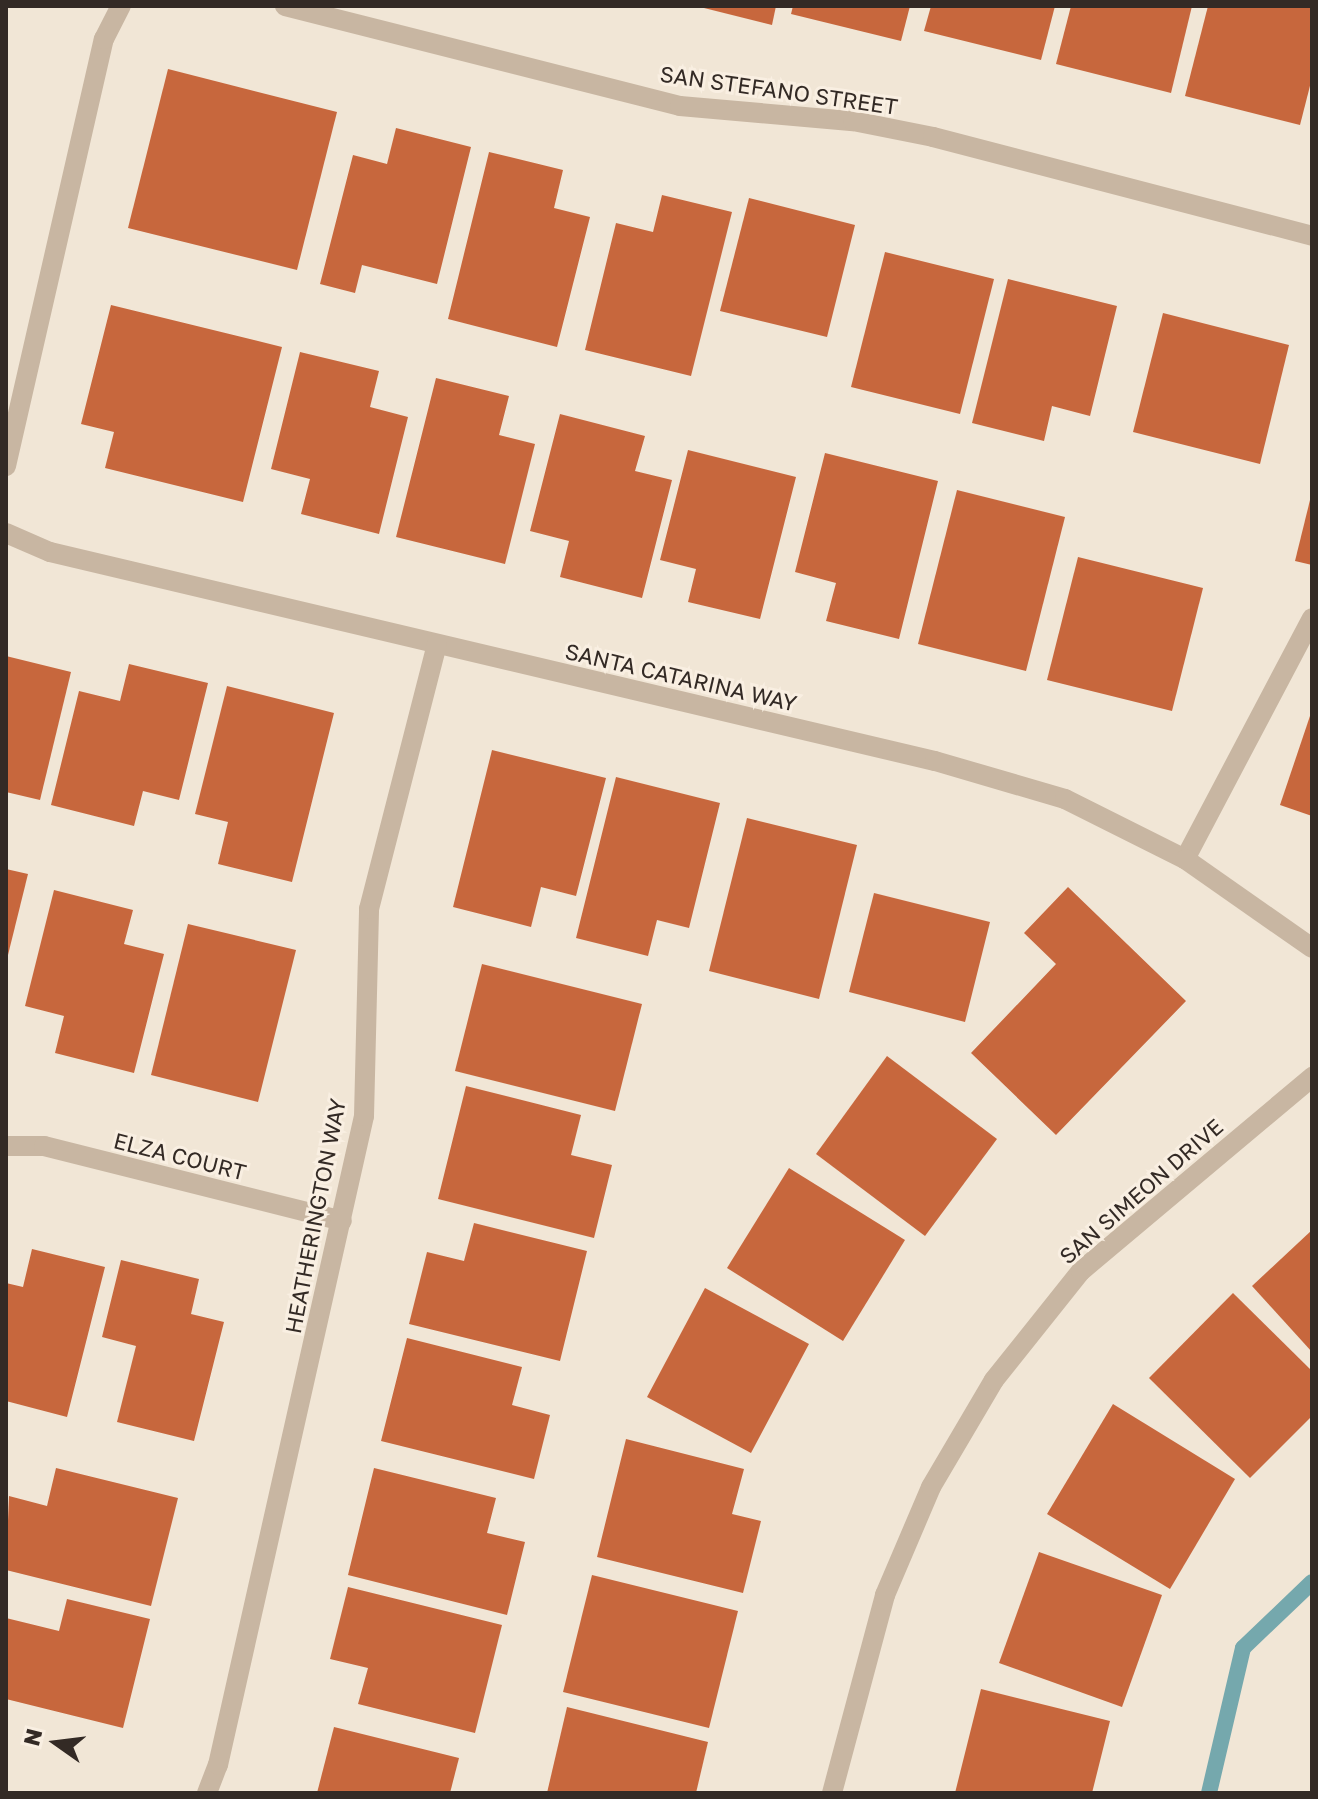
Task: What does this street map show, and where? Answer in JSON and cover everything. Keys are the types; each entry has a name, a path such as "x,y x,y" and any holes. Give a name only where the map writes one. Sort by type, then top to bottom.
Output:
{"street":[{"path":"6,466 104,39 121,6"},
{"name":"SAN STEFANO STREET","path":"285,6 680,106 853,121 933,137 1312,236"},
{"name":"SANTA CATARINA WAY","path":"6,533 50,552 935,761 1065,799 1185,859 1312,948"},
{"path":"1185,859 1312,618"},
{"name":"HEATHERINGTON WAY","path":"207,1793 218,1765 364,1116 369,909 437,645"},
{"name":"SAN SIMEON DRIVE","path":"832,1793 885,1595 931,1487 994,1380 1081,1271 1312,1077"},
{"name":"ELZA COURT","path":"6,1146 44,1146 342,1221"}],"building":[{"path":"696,6 776,6 772,25"},
{"path":"793,6 910,6 901,41 791,14"},
{"path":"931,6 1055,6 1041,60 924,31"},
{"path":"1071,6 1192,6 1171,93 1056,64"},
{"path":"1208,6 1312,6 1312,78 1300,125 1185,96"},
{"path":"168,69 337,112 297,270 128,228"},
{"path":"396,128 471,147 437,284 362,265 355,293 320,284 353,155 387,164"},
{"path":"489,152 563,170 554,208 590,217 557,347 448,319"},
{"path":"662,195 732,212 691,376 585,350 616,223 653,232"},
{"path":"749,198 855,225 827,337 720,311"},
{"path":"885,252 994,279 960,414 851,387"},
{"path":"1008,279 1117,306 1090,416 1052,406 1044,441 972,423"},
{"path":"111,305 282,347 243,502 105,468 114,432 81,424"},
{"path":"1163,313 1289,345 1260,464 1133,432"},
{"path":"300,352 379,371 370,407 408,417 379,534 301,514 310,479 271,469"},
{"path":"436,378 509,396 499,435 535,444 505,564 396,537"},
{"path":"560,414 645,436 635,471 672,480 642,598 560,577 569,541 530,531"},
{"path":"688,450 796,477 760,619 688,602 696,569 660,560"},
{"path":"825,453 938,481 899,639 826,621 836,583 795,572"},
{"path":"957,490 1065,517 1026,671 918,644"},
{"path":"1312,496 1312,565 1295,561"},
{"path":"1078,557 1203,588 1172,711 1047,680"},
{"path":"6,656 71,672 40,800 6,792"},
{"path":"129,664 208,683 179,800 143,791 134,826 51,805 79,691 120,701"},
{"path":"227,686 334,713 292,882 218,864 228,822 195,814"},
{"path":"1312,713 1312,816 1280,805"},
{"path":"492,750 606,778 576,896 541,887 531,927 453,907"},
{"path":"616,777 720,803 689,928 657,920 648,956 576,938"},
{"path":"747,818 857,845 819,999 709,971"},
{"path":"6,869 28,874 7,959 6,959"},
{"path":"1068,887 1186,1001 1056,1135 971,1053 1056,964 1024,933"},
{"path":"54,890 133,910 124,944 164,954 134,1073 55,1053 64,1016 25,1006"},
{"path":"874,893 990,922 965,1022 849,992"},
{"path":"188,924 296,950 258,1102 151,1075"},
{"path":"482,964 642,1004 615,1111 455,1071"},
{"path":"887,1056 997,1139 925,1236 816,1154"},
{"path":"466,1086 581,1115 571,1155 612,1165 594,1238 438,1199"},
{"path":"789,1168 905,1240 843,1341 727,1268"},
{"path":"474,1223 587,1251 560,1361 409,1324 427,1252 464,1261"},
{"path":"1312,1230 1312,1352 1252,1286"},
{"path":"32,1249 105,1267 67,1417 6,1401 6,1283 23,1287"},
{"path":"121,1260 199,1279 191,1314 224,1322 194,1441 117,1422 136,1346 102,1337"},
{"path":"705,1288 809,1344 751,1453 647,1397"},
{"path":"1233,1293 1312,1371 1312,1416 1250,1478 1149,1378"},
{"path":"407,1338 522,1367 512,1405 550,1415 534,1479 381,1441"},
{"path":"1113,1404 1235,1479 1170,1589 1047,1514"},
{"path":"626,1439 744,1469 732,1514 761,1521 743,1593 597,1557"},
{"path":"56,1468 178,1498 151,1606 6,1570 9,1496 47,1506"},
{"path":"374,1468 496,1498 487,1533 525,1542 507,1615 348,1575"},
{"path":"1039,1552 1162,1595 1122,1707 999,1663"},
{"path":"592,1575 738,1611 709,1728 563,1692"},
{"path":"348,1587 502,1625 475,1733 358,1704 368,1668 330,1659"},
{"path":"67,1599 150,1619 123,1728 6,1699 6,1618 59,1631"},
{"path":"981,1689 1110,1721 1092,1793 955,1793"},
{"path":"567,1707 708,1742 696,1793 547,1793"},
{"path":"334,1727 459,1758 450,1793 317,1793"}],"waterway":[{"path":"1209,1793 1243,1648 1312,1582"}]}
